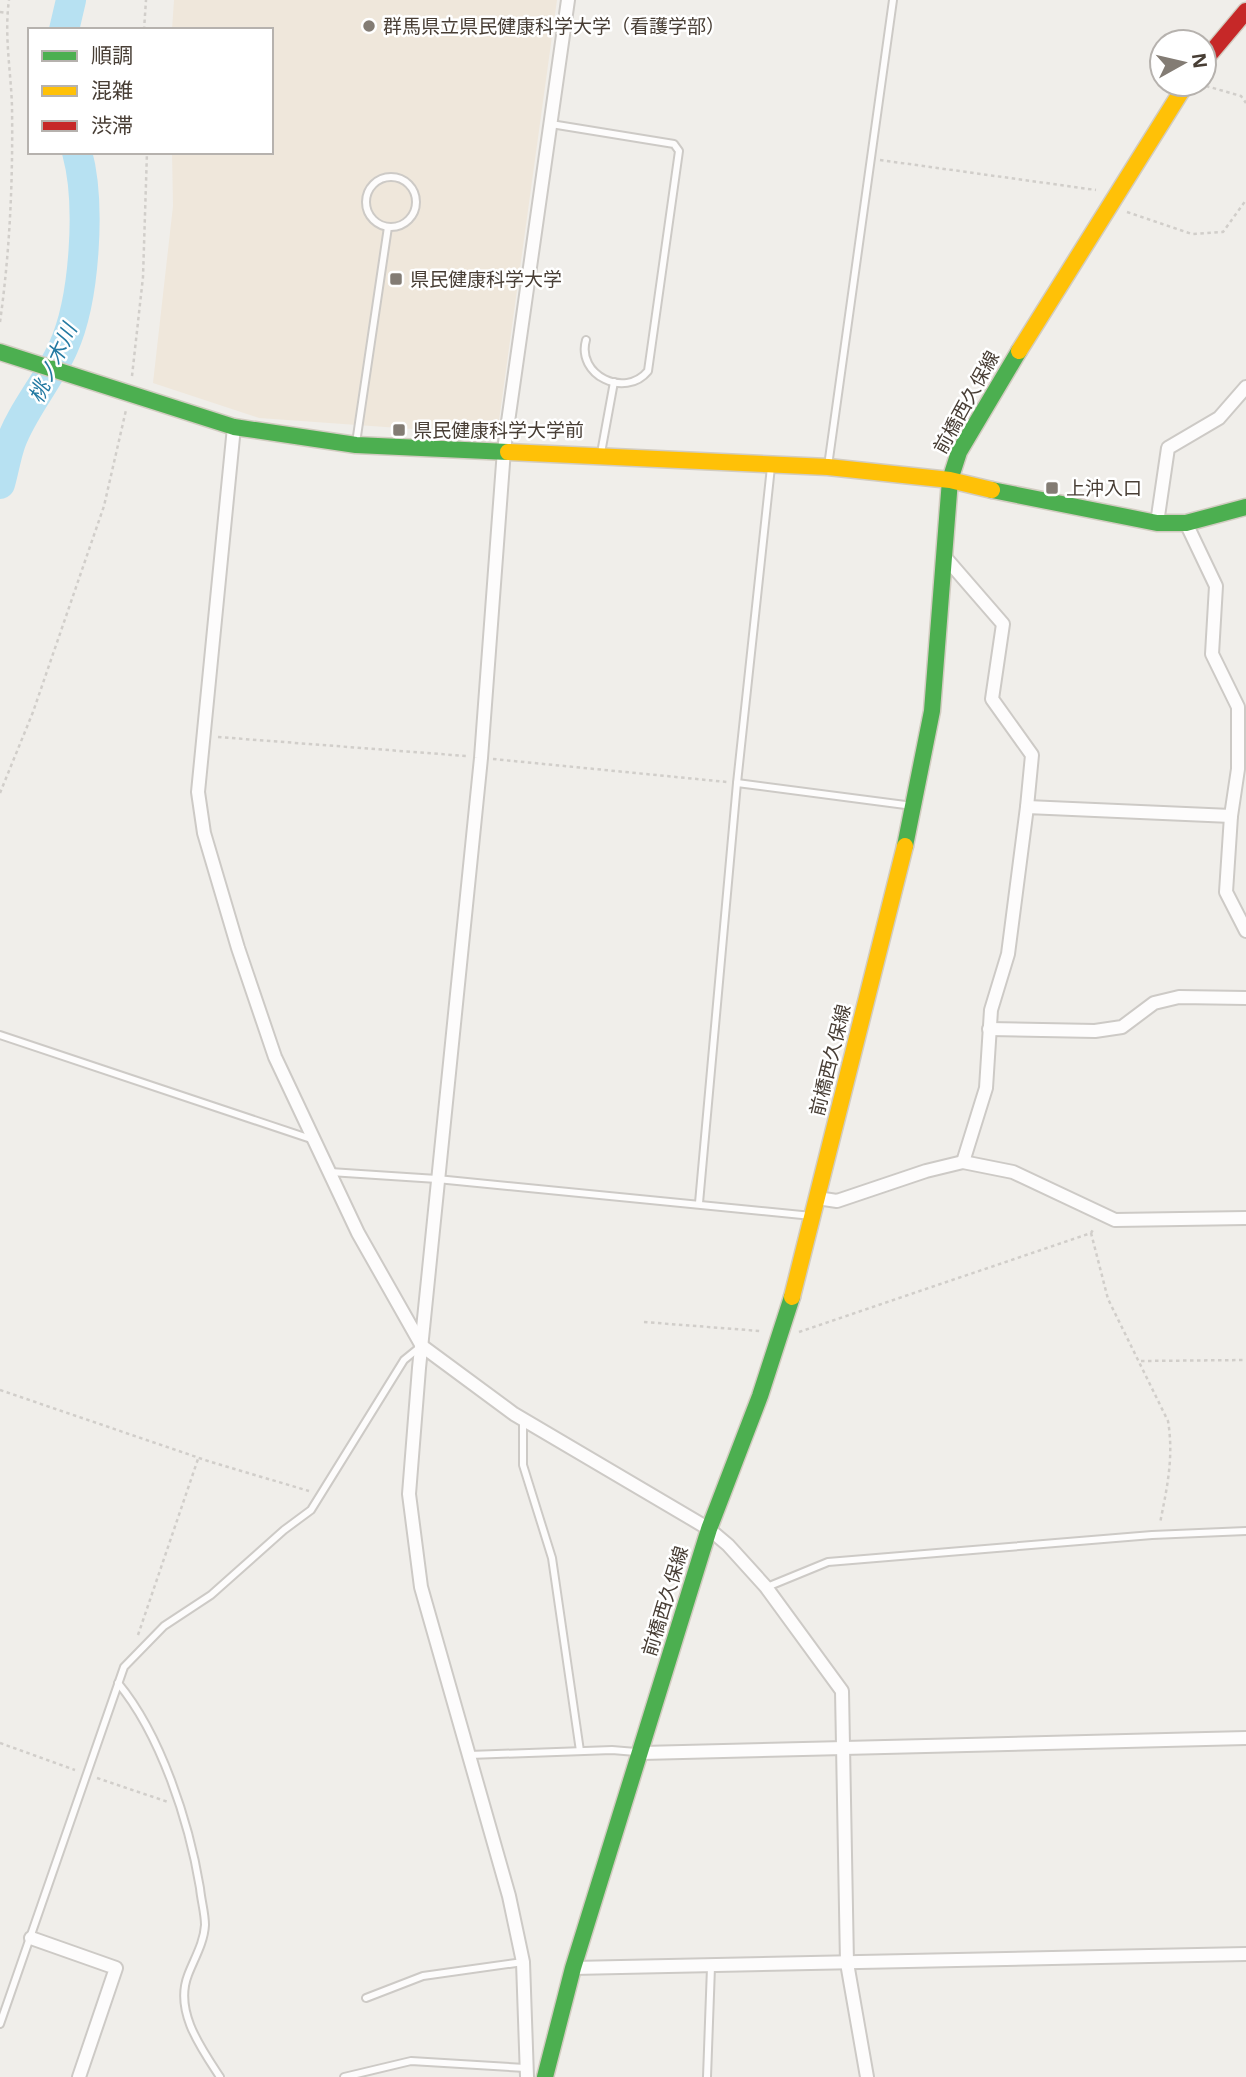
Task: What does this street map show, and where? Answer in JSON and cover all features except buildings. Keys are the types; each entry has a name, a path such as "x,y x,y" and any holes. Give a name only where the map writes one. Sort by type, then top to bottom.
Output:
{"main road":[{"path":"1218,44 1246,11"},
{"name":"前橋西久保線","path":"545,2077 573,1968 642,1753 709,1529 782,1333 813,1216 915,807 932,711 950,480 959,452 982,410 1177,98"},
{"path":"0,352 234,427 356,445 828,467 950,480 1157,523 1186,523 1246,507"}],"street":[{"path":"526,2073 523,1962 509,1896 421,1587 410,1494 437,1179 481,758 504,450 568,0"},
{"path":"1157,523 1168,448 1219,418 1246,387"},
{"path":"234,427 198,792 204,833 238,948 275,1057 358,1233 402,1316 422,1346 523,1419 709,1529 728,1545 766,1587 842,1691 847,1964 867,2077"},
{"path":"1186,523 1216,586 1212,653 1238,707 1242,769 1231,816 1226,892 1246,931"},
{"path":"944,556 1003,624 992,699 1032,755 1008,954 990,1010 986,1088 963,1162"},
{"path":"1027,807 1231,816"},
{"path":"989,1029 1095,1031 1122,1027 1154,1003 1179,997 1246,998"},
{"path":"817,1198 837,1201 926,1171 963,1162 1013,1172 1115,1220 1246,1218"},
{"path":"642,1753 1246,1738"},
{"path":"31,1938 116,1968 79,2077"},
{"path":"573,1968 1246,1954"}],"lane":[{"path":"828,467 893,0"},
{"path":"551,124 674,144 679,151 650,367 645,375 634,381 614,382 589,368 583,355 586,340"},
{"path":"396,177 411,186 416,202 410,218 396,227 388,227 373,220 368,213 365,197 373,183 380,178 396,177"},
{"path":"356,445 388,227"},
{"path":"601,455 614,382"},
{"path":"699,1203 737,783 771,463"},
{"path":"737,783 915,807"},
{"path":"0,1035 315,1140"},
{"path":"330,1172 437,1179 813,1216"},
{"path":"0,2024 124,1667 139,1648 164,1626 211,1595 284,1530 311,1510 404,1360 422,1346"},
{"path":"523,1419 523,1465 552,1558 580,1751"},
{"path":"766,1587 828,1562 1157,1535 1246,1531"},
{"path":"118,1683 129,1696 164,1765 181,1806 194,1853 205,1924 203,1940 183,1987 183,2002 202,2050 220,2077"},
{"path":"469,1755 580,1751 642,1753"},
{"path":"366,1998 423,1976 523,1962"},
{"path":"707,2077 711,1967"},
{"path":"344,2077 411,2061 526,2073"}],"path":[{"path":"0,322 13,216 7,13 9,0"},
{"path":"144,28 146,0"},
{"path":"0,12 7,13"},
{"path":"1218,89 1241,96 1246,103"},
{"path":"0,793 33,712 104,506 142,277 147,154"},
{"path":"870,159 1112,199 1192,234 1223,232 1246,200"},
{"path":"204,736 481,758 737,783"},
{"path":"645,1322 782,1333 800,1332 1091,1233 1108,1300 1168,1421 1171,1442 1170,1476 1157,1535"},
{"path":"1140,1361 1246,1360"},
{"path":"0,1390 198,1457 322,1494"},
{"path":"139,1648 138,1633 198,1457"}],"shaded area":[{"path":"174,0 557,0 497,435 259,418 153,383 173,206 172,154 273,154 273,28 172,28"}],"waterway":[{"name":"桃ノ木川","path":"64,28 71,0"},
{"name":"桃ノ木川","path":"0,484 16,430 63,348 76,304 85,224 77,154"}],"traffic: fast":[{"path":"905,846 932,711 950,480 959,452 1019,351"},
{"path":"0,352 234,427 356,445 508,452"},
{"path":"992,490 1157,523 1186,523 1246,507"},
{"path":"545,2077 573,1968 709,1529 760,1396 792,1297"}],"traffic: slow":[{"path":"1019,351 1177,98"},
{"path":"508,452 828,467 950,480 992,490"},
{"path":"792,1297 905,846"}],"traffic: jam":[{"path":"1218,44 1246,11"}],"place":[{"name":"群馬県立県民健康科学大学（看護学部）","path":"369,26"},
{"name":"県民健康科学大学","path":"396,279"},
{"name":"県民健康科学大学前","path":"399,430"},
{"name":"上沖入口","path":"1052,488"}]}
